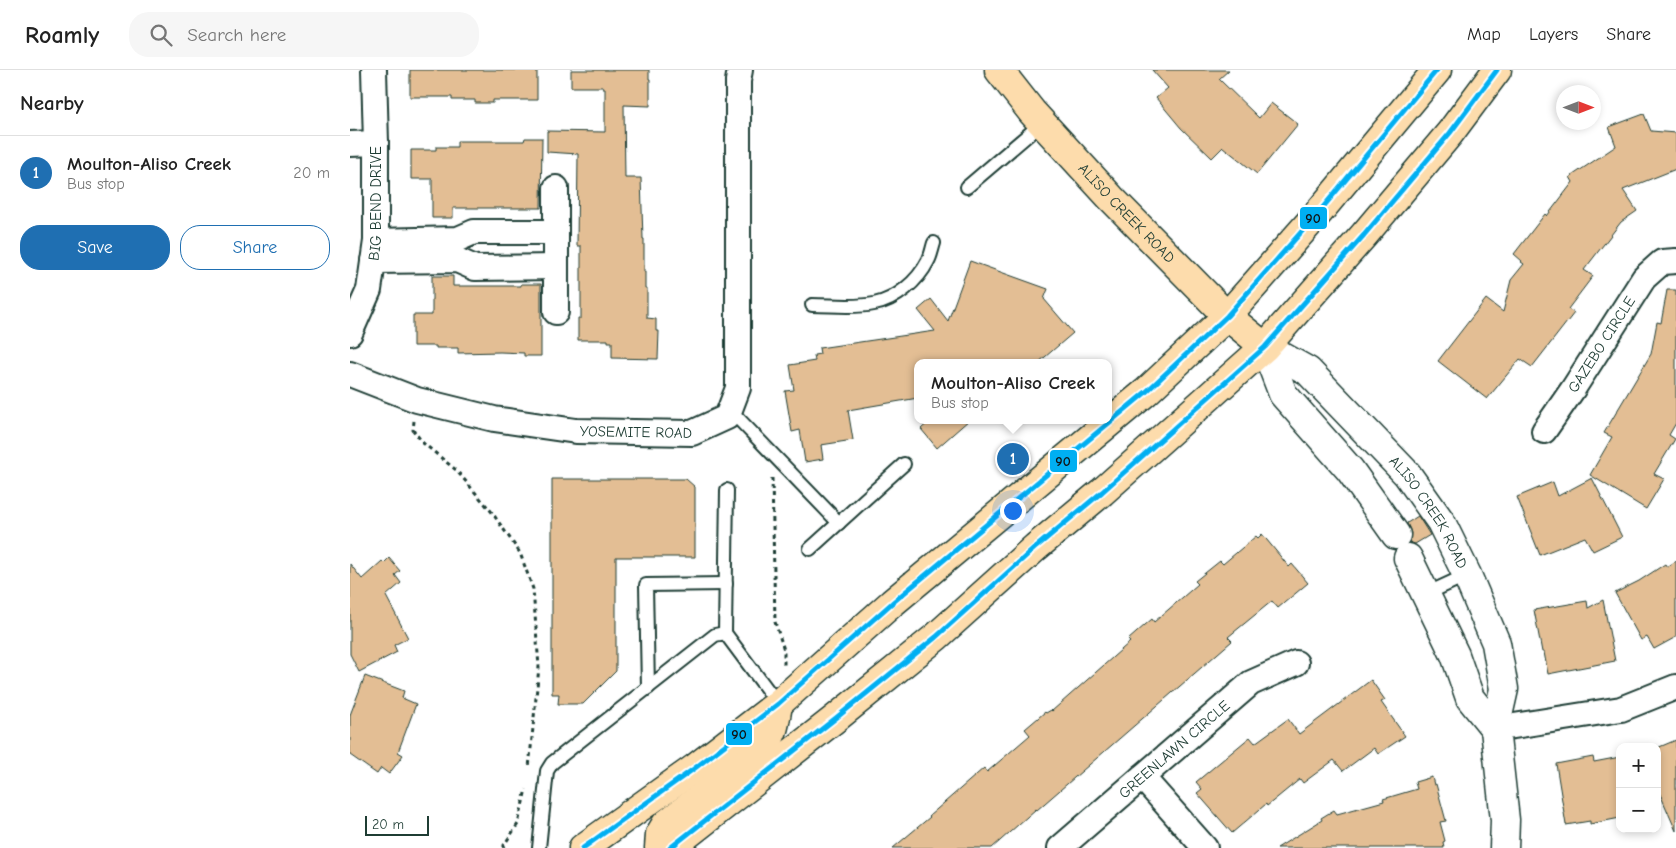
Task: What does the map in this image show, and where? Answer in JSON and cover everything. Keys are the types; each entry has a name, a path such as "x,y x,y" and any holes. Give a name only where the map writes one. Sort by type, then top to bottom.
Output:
{"main road":[{"name":"ALISO CREEK ROAD","path":"999,70 1042,122 1111,198 1227,316 1265,347"},
{"path":"1112,420 1146,392 1227,316 1319,212 1437,70"},
{"path":"670,848 829,724 936,637 1265,347 1364,235 1450,133 1497,70"},
{"path":"583,848 695,768 781,701 892,603 1107,424"},
{"path":"659,848 660,834 666,824 768,743 781,701"}],"street":[{"name":"BIG BEND DRIVE","path":"350,333 369,290 375,251 376,143 374,70"},
{"path":"730,410 738,388 738,81 740,70"},
{"path":"350,144 376,143"},
{"path":"556,188 556,312"},
{"path":"457,250 474,232 556,232"},
{"path":"375,251 457,250 475,268 556,267"},
{"name":"GAZEBO CIRCLE","path":"1544,431 1644,278 1669,262"},
{"name":"ALISO CREEK ROAD","path":"1265,347 1283,394 1350,470 1402,547 1455,654 1470,698 1495,729"},
{"name":"ALISO CREEK ROAD","path":"1265,347 1308,371 1407,474 1441,522 1467,575 1496,644 1504,688 1495,729 1505,820 1504,848"},
{"name":"YOSEMITE ROAD","path":"350,374 417,400 494,419 576,431 692,433 727,417 730,410"},
{"name":"GREENLAWN CIRCLE","path":"1060,848 1251,683 1296,663"},
{"path":"1495,729 1621,708 1676,687"},
{"path":"1142,778 1205,848"}],"lane":[{"path":"967,187 1042,122"},
{"path":"812,305 859,306 891,299 917,276 928,261 934,243"},
{"path":"730,410 839,523"},
{"path":"810,549 904,464"},
{"path":"727,490 725,633 781,701"},
{"path":"1426,594 1467,575"},
{"path":"648,688 646,585 726,584"},
{"path":"540,848 547,771 552,762 715,635 725,633"}],"path":[{"path":"417,400 413,430 423,443 456,470 492,511 520,553 533,590 539,667 528,775"},
{"path":"772,454 775,622 784,650 781,701"},
{"path":"498,848 504,847 518,824 528,784"}],"building":[{"path":"410,70 537,70 537,100 493,100 493,103 475,103 475,100 452,100 452,97 410,97"},
{"path":"571,70 649,70 650,106 624,105 625,178 641,178 647,318 656,319 656,331 659,331 658,359 612,358 612,342 608,342 608,340 578,340 578,318 581,318 581,246 577,246 578,154 547,152 547,131 605,132 605,89 603,87 571,87"},
{"path":"1152,70 1229,70 1219,79 1259,118 1271,103 1298,124 1257,174 1223,147 1212,158 1181,128 1156,98 1168,88"},
{"path":"1644,114 1651,131 1676,133 1676,169 1623,190 1637,211 1621,222 1584,270 1593,276 1568,309 1574,313 1532,367 1520,359 1487,399 1438,361 1486,299 1503,312 1511,280 1524,264 1514,254 1573,182 1570,177 1616,146 1609,127"},
{"path":"525,138 542,138 541,208 453,208 453,218 432,218 432,179 411,179 411,150 436,150 436,147 457,147 457,141 524,141"},
{"path":"970,261 1048,289 1044,299 1073,333 1043,359 914,359 914,399 848,410 853,440 821,445 823,459 805,462 800,430 792,432 785,391 794,390 790,365 815,361 814,355 820,354 819,348 935,331 918,310 931,299 948,321"},
{"path":"432,276 453,276 453,286 521,286 521,284 541,284 541,356 524,356 524,353 500,352 458,353 458,348 413,346 413,315 432,315"},
{"path":"1667,290 1676,290 1676,423 1669,435 1675,439 1654,474 1664,479 1646,509 1590,475 1612,437 1604,433 1651,354 1657,322 1661,323"},
{"path":"927,424 964,424 937,448 921,429"},
{"path":"1592,478 1622,537 1593,551 1585,537 1540,555 1517,497 1553,482 1558,496"},
{"path":"552,479 686,479 695,487 695,557 616,557 616,671 583,704 558,704 559,694 552,694"},
{"path":"1418,516 1430,535 1415,544 1409,542 1411,533 1407,523"},
{"path":"1262,534 1289,567 1292,564 1308,583 1278,608 1272,601 1228,637 1232,641 992,848 893,848 984,768 987,772 1030,735 1025,729 1045,712 1052,711 1130,642 1128,640 1145,625 1152,619 1154,622 1198,584 1195,581 1220,561 1223,564 1256,536 1258,538"},
{"path":"389,558 400,571 395,575 401,583 386,596 408,638 394,645 397,652 359,672 350,654 350,564 362,579 382,561 384,563"},
{"path":"1676,561 1676,637 1654,649 1647,637 1641,640 1615,593 1639,581 1665,564 1667,567"},
{"path":"1603,600 1615,661 1548,674 1534,610 1587,601 1588,608"},
{"path":"365,676 404,691 402,698 416,704 398,752 403,755 389,774 381,768 377,774 350,755 350,715"},
{"path":"1371,680 1385,700 1381,702 1405,736 1378,754 1374,748 1343,771 1334,760 1303,783 1300,779 1267,806 1266,804 1232,833 1197,793 1202,789 1196,782 1250,737 1255,743 1288,719 1299,734"},
{"path":"1676,740 1676,831 1661,796 1661,746"},
{"path":"1593,757 1594,762 1616,758 1616,819 1590,824 1590,821 1566,825 1556,764"},
{"path":"1432,777 1434,785 1436,784 1446,821 1440,822 1445,841 1443,842 1444,848 1277,848 1322,820 1321,818 1334,810 1337,814 1384,801 1383,799 1417,789 1415,782"}],"transit line":[{"name":"90","path":"1112,420 1146,392 1227,316 1319,212 1437,70"},
{"name":"90","path":"670,848 936,637 1265,347 1364,235 1450,133 1497,70"},
{"name":"90","path":"583,848 695,768 778,704 892,603 1107,424"}],"place":[{"name":"Moulton-Aliso Creek","path":"1013,459"}]}
